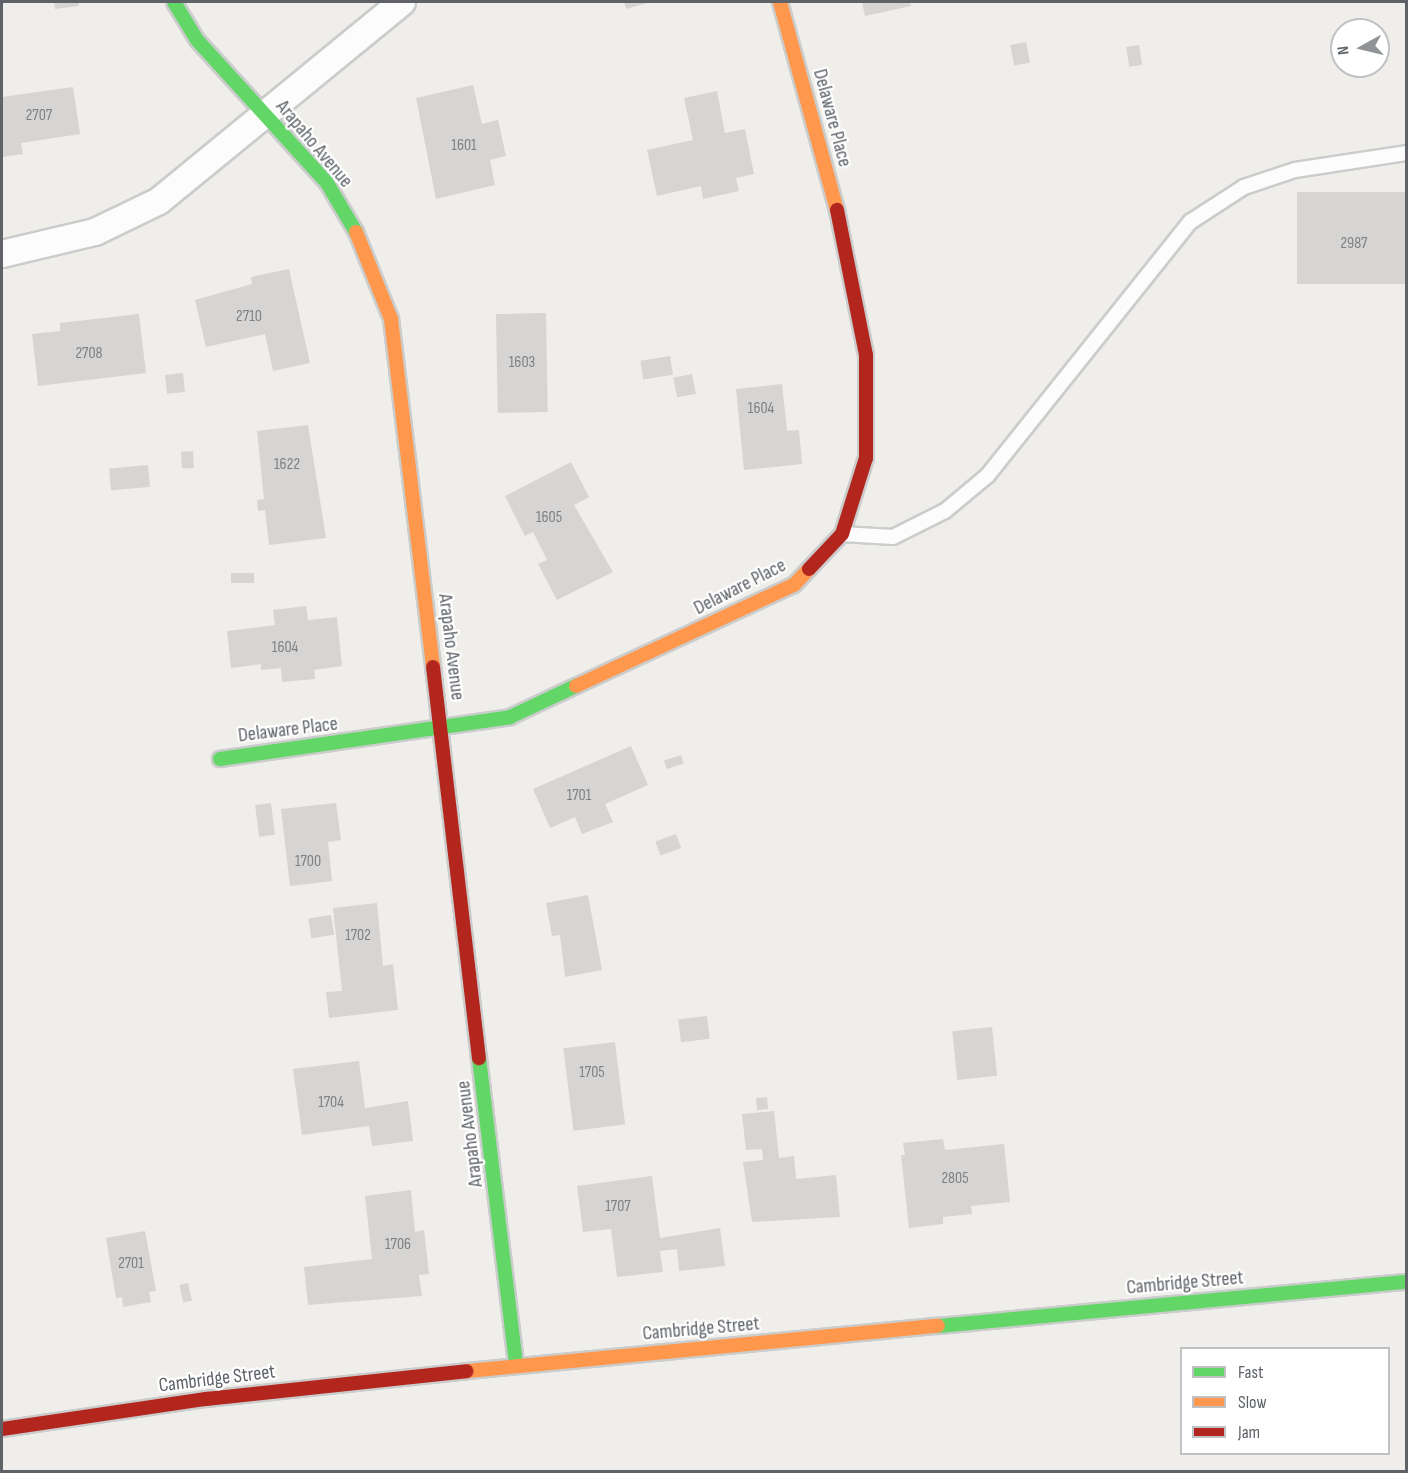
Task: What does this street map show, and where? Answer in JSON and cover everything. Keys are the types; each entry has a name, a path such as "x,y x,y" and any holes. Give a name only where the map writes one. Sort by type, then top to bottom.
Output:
{"street":[{"name":"Arapaho Avenue","path":"174,2 197,40 327,183 364,246 391,319 442,729 516,1366"},
{"path":"2,254 96,232 159,201 402,2"},
{"name":"Delaware Place","path":"220,759 442,729 510,717 794,585 842,534 866,458 866,355 843,233 780,2"},
{"name":"Cambridge Street","path":"2,1429 206,1399 516,1366 1407,1282"}],"lane":[{"path":"842,534 893,537 945,511 988,475 1190,222 1244,187 1295,170 1407,153"}],"building":[{"path":"54,2 78,2 79,6 55,9"},
{"path":"624,2 651,2 626,9"},
{"path":"862,2 910,2 911,6 865,16"},
{"path":"1026,42 1030,63 1014,66 1010,45"},
{"path":"1139,45 1142,65 1129,67 1126,47"},
{"path":"473,85 482,124 498,120 506,156 490,160 495,185 436,199 416,98"},
{"path":"73,87 80,134 21,143 23,154 2,157 2,97"},
{"path":"717,91 725,133 745,129 754,174 736,178 739,191 703,199 701,186 657,196 647,150 693,140 684,98"},
{"path":"1297,192 1406,192 1406,284 1297,284"},
{"path":"289,269 310,363 273,371 265,334 206,347 195,300 252,284 251,277"},
{"path":"546,313 548,412 498,413 496,314"},
{"path":"139,314 146,373 38,386 32,334 60,331 60,323"},
{"path":"670,356 673,375 643,379 640,361"},
{"path":"183,373 185,392 167,394 165,375"},
{"path":"692,374 696,394 677,397 673,378"},
{"path":"782,384 787,431 799,430 802,464 744,470 736,389"},
{"path":"308,425 326,538 269,545 265,510 258,511 257,500 264,499 257,431"},
{"path":"193,451 194,468 182,469 181,452"},
{"path":"571,462 589,497 574,505 613,572 557,600 538,564 547,560 533,532 525,536 505,496"},
{"path":"148,465 150,487 111,490 109,468"},
{"path":"231,573 254,573 254,583 231,583"},
{"path":"306,606 308,620 337,617 342,666 314,670 315,679 282,682 281,668 261,670 261,664 231,668 227,631 275,625 273,610"},
{"path":"631,746 648,785 605,804 613,822 582,834 575,817 550,828 533,789"},
{"path":"681,755 684,764 667,769 664,761"},
{"path":"271,803 275,835 259,837 255,805"},
{"path":"336,803 341,840 328,842 332,881 290,886 281,809"},
{"path":"676,834 681,848 660,856 655,842"},
{"path":"588,895 602,970 565,977 560,935 552,936 546,903"},
{"path":"377,903 383,966 393,964 398,1010 329,1018 326,992 342,991 333,908"},
{"path":"331,915 334,935 311,938 308,919"},
{"path":"707,1016 710,1039 681,1042 678,1020"},
{"path":"992,1027 997,1076 957,1080 952,1031"},
{"path":"615,1042 625,1124 574,1131 563,1048"},
{"path":"359,1061 365,1108 408,1101 413,1141 372,1146 369,1126 302,1135 293,1069"},
{"path":"767,1097 768,1109 757,1110 756,1098"},
{"path":"774,1111 779,1158 794,1156 796,1179 836,1175 840,1217 752,1222 743,1162 763,1160 762,1149 746,1150 742,1114"},
{"path":"943,1139 945,1150 1004,1144 1010,1202 971,1206 972,1214 943,1217 943,1224 909,1228 901,1155 905,1155 903,1143"},
{"path":"652,1176 660,1238 720,1228 725,1266 679,1271 677,1249 660,1251 663,1272 617,1277 611,1229 583,1232 577,1186"},
{"path":"411,1190 415,1232 424,1230 429,1274 419,1275 422,1296 308,1305 304,1267 372,1259 365,1196"},
{"path":"145,1231 156,1291 149,1292 151,1302 123,1307 122,1297 116,1298 106,1238"},
{"path":"188,1283 192,1301 183,1303 179,1285"}],"traffic: fast":[{"path":"174,2 197,40 327,183 356,232"},
{"path":"220,759 510,717 576,686"},
{"path":"479,1058 516,1366"},
{"path":"938,1326 1406,1282"}],"traffic: slow":[{"path":"780,2 837,210"},
{"path":"356,232 391,319 433,667"},
{"path":"576,686 794,585 809,569"},
{"path":"467,1371 938,1326"}],"traffic: jam":[{"path":"809,569 842,534 866,458 866,355 837,210"},
{"path":"433,667 479,1058"},
{"path":"2,1429 206,1399 467,1371"}]}
